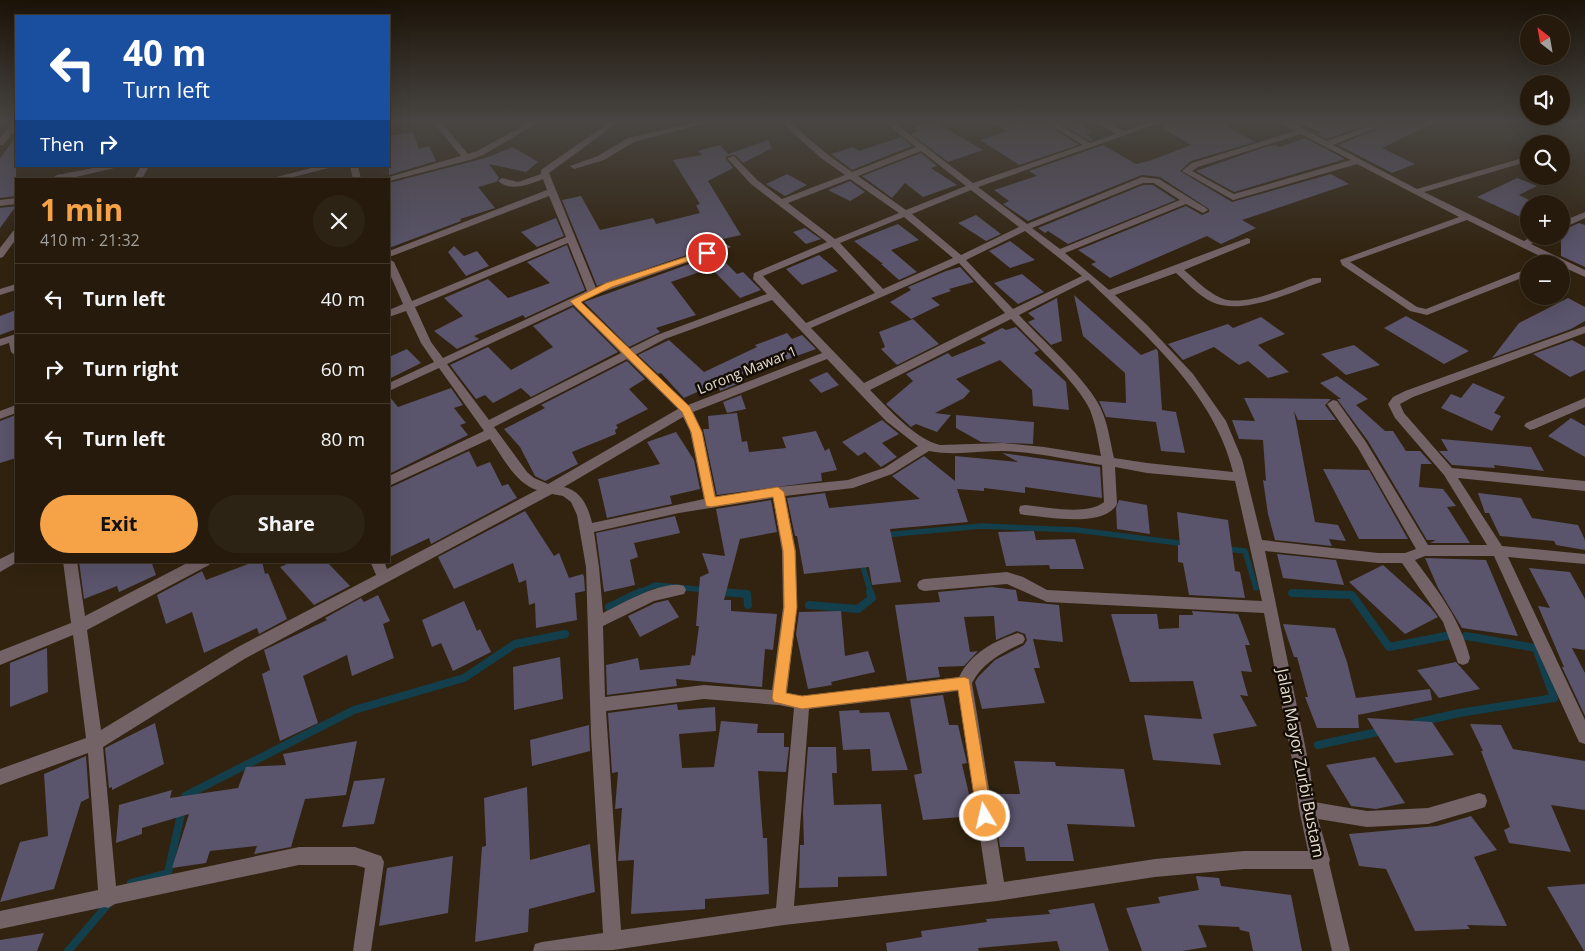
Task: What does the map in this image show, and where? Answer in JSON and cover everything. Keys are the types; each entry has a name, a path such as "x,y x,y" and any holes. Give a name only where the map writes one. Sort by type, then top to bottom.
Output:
{"street":[{"path":"390,178 439,165"},
{"path":"553,165 546,170 544,176 593,292"},
{"path":"738,165 754,182 833,242 882,294"},
{"path":"837,165 905,213 960,260 1014,314 1042,347 1076,382 1095,408 1101,425 1108,462 1111,504 1102,512 1087,514 1025,510"},
{"path":"781,203 876,165"},
{"name":"Jalan Mayor Zurbi Bustam","path":"947,165 1089,276 1142,328 1205,398 1222,424 1236,459 1264,574 1302,770 1307,809 1321,860 1341,951"},
{"path":"1030,165 972,186 833,242 760,273 758,279 803,328 864,388 890,418 927,446 940,449 1002,448 1035,450 1108,462 1240,477"},
{"path":"1194,165 1186,171 1233,198 1343,165"},
{"path":"1366,165 1416,192 1520,242"},
{"path":"1416,192 1504,165"},
{"path":"56,178 63,167"},
{"path":"56,178 114,167"},
{"path":"278,178 327,167"},
{"path":"502,181 514,185 544,176"},
{"path":"803,328 960,260 1027,227 1142,180 1156,181 1203,210"},
{"path":"390,254 551,192"},
{"path":"1060,252 1187,200"},
{"path":"0,203 15,201"},
{"path":"1467,217 1346,260 1345,263 1414,309 1427,312 1520,276"},
{"path":"1570,223 1583,218"},
{"path":"0,255 4,245 15,234"},
{"path":"390,314 570,238"},
{"path":"1107,294 1247,241"},
{"path":"1526,245 1541,255"},
{"path":"390,387 593,292 726,247"},
{"path":"390,264 426,343 528,480 537,487 569,492 580,507 586,529 596,623 598,705 613,941"},
{"path":"1177,269 1211,296 1228,304 1244,303 1316,280"},
{"path":"1570,269 1585,274"},
{"path":"864,388 1089,276"},
{"path":"0,292 15,287"},
{"path":"390,481 490,429 628,352 687,326 772,296"},
{"path":"574,301 686,410 696,432 711,503"},
{"path":"1585,328 1397,400 1394,404 1399,415 1448,472 1498,551 1585,737"},
{"path":"0,343 15,338"},
{"name":"Lorong Mawar 1","path":"0,777 95,744 242,653 548,490 686,410 829,354"},
{"path":"1530,426 1585,402"},
{"path":"1333,404 1362,445 1424,551"},
{"path":"0,415 15,409"},
{"path":"586,529 711,503 778,492 849,485 870,479 902,463 927,446"},
{"path":"1448,472 1585,486"},
{"path":"778,492 789,551 790,607 779,698"},
{"path":"1257,545 1378,558 1406,558 1424,551 1498,551 1585,559"},
{"path":"0,566 15,557"},
{"path":"1406,558 1452,624 1460,642 1463,658"},
{"path":"70,563 95,744 108,899"},
{"path":"0,658 78,627 200,563"},
{"path":"378,563 384,577"},
{"path":"924,585 1007,578 1018,580 1035,593 1047,596 1270,607"},
{"path":"596,623 645,598 679,590"},
{"path":"996,892 964,683 970,671 984,657 1003,644 1018,638"},
{"path":"598,705 704,692 779,698 802,703 964,683"},
{"path":"784,916 802,703"},
{"path":"1307,809 1367,819 1428,816 1479,801"},
{"path":"0,920 108,899 299,856 355,856 375,862 362,951"},
{"path":"542,951 784,916 996,892 1155,868 1244,860 1321,860"}],"building":[{"path":"0,165 15,165 15,196 0,198"},
{"path":"390,165 421,165 389,175"},
{"path":"457,165 490,165 499,178 496,182 478,187 495,208 460,219 461,221 390,248 390,183"},
{"path":"495,165 534,165 526,172"},
{"path":"676,165 731,165 733,168 708,181 741,235 705,243 710,247 597,286 562,200 581,196 600,230 653,218 656,224 700,213 696,205 700,204"},
{"path":"846,165 864,165 852,170"},
{"path":"889,165 936,165 931,168 957,185 923,197 905,183 892,198 862,176"},
{"path":"1045,165 1186,165 1180,171 1232,202 1331,174 1349,184 1242,220 1256,228 1221,244 1207,236 1110,278 1091,264 1096,262 1078,250 1186,206 1202,215 1209,212 1209,209 1160,177 1142,175 1028,221 1003,204 1009,201 994,190 1037,176 1029,171"},
{"path":"1212,165 1324,165 1234,192 1196,171"},
{"path":"1377,165 1411,165 1392,173"},
{"path":"787,174 807,185 785,196 766,184"},
{"path":"1517,178 1520,179 1520,185 1537,186 1519,195 1520,217 1477,197"},
{"path":"850,181 865,192 850,201 828,190"},
{"path":"1143,185 1153,185 1176,200 1068,244 1048,231 1045,233 1038,228"},
{"path":"15,206 0,228 0,208"},
{"path":"976,215 1001,234 986,241 958,223"},
{"path":"556,218 564,236 537,247 521,232"},
{"path":"1579,223 1585,225 1585,267 1570,260 1570,255 1561,255 1561,245 1570,245 1570,227"},
{"path":"898,224 919,240 891,250 917,272 899,280 881,264 883,264 854,241"},
{"path":"805,228 821,239 806,244 793,232"},
{"path":"1010,241 1035,260 1010,268 989,251"},
{"path":"567,245 585,290 525,318 523,315 474,336 479,339 457,349 434,331 463,316 444,298 488,279 508,298 550,283 527,262"},
{"path":"454,246 464,256 477,251 489,266 466,276 448,252"},
{"path":"717,254 737,274 743,272 761,290 740,298 711,268 671,282 696,315 656,328 660,332 629,347 584,302"},
{"path":"819,255 838,271 802,285 786,269"},
{"path":"960,267 974,282 949,289 951,291 931,298 940,305 911,319 890,302 911,290 908,287"},
{"path":"1022,274 1044,292 1018,304 994,283"},
{"path":"1074,295 1141,355 1156,349 1158,351 1162,410 1176,412 1185,453 1161,451 1156,422 1106,417 1099,401 1126,403 1125,373 1083,336"},
{"path":"1057,298 1062,341 1051,345 1028,322 1035,319 1028,313"},
{"path":"1570,299 1585,307 1585,321 1571,329 1492,358 1519,323 1554,305 1570,305"},
{"path":"573,307 618,352 531,397 521,388 493,403 485,395 476,399 450,365 488,347 511,370 553,347 533,326"},
{"path":"15,310 15,329 0,335 0,316"},
{"path":"1406,316 1469,351 1444,364 1384,328"},
{"path":"1261,317 1285,334 1258,345 1289,372 1268,378 1248,361 1239,365 1214,347 1183,360 1168,344 1228,324 1233,328"},
{"path":"913,319 939,344 897,365 881,349 885,347 879,332"},
{"path":"1016,327 1039,350 1034,353 1066,382 1069,410 1033,406 1032,390 1000,360 956,379 970,391 964,398 935,413 951,415 937,432 916,424 911,427 886,404 913,381 906,374 948,353 952,357 986,343 980,339 1002,328 1006,330"},
{"path":"787,333 792,339 802,335 816,349 772,365 770,362 735,377 737,384 720,391 717,383 684,398 661,373 658,374 638,355 669,340 704,372 757,347 755,345"},
{"path":"1572,340 1585,347 1585,370 1570,377 1533,354"},
{"path":"1354,345 1380,365 1346,375 1321,354"},
{"path":"407,349 421,363 390,378 390,357"},
{"path":"627,361 645,379 629,389 648,409 616,425 618,428 615,430 616,434 572,452 578,464 545,481 535,476 520,447 504,429 545,408 541,405"},
{"path":"827,372 839,385 821,393 809,380"},
{"path":"1337,376 1368,399 1356,405 1385,431 1393,431 1406,451 1420,451 1432,464 1421,464 1419,487 1443,489 1456,506 1447,507 1470,543 1430,543 1436,540 1427,540 1368,441 1337,399 1341,399 1320,383"},
{"path":"1473,383 1505,397 1494,413 1501,416 1492,431 1441,408 1451,394 1461,398"},
{"path":"451,388 463,405 454,408 466,423 460,425 468,435 390,474 390,397 398,407"},
{"path":"741,395 746,409 727,413 723,402"},
{"path":"1244,398 1331,399 1325,405 1336,420 1298,420 1294,411 1315,522 1338,525 1346,541 1329,539 1332,546 1275,540 1268,514 1263,480 1266,481 1263,440 1239,439 1232,420 1255,421"},
{"path":"737,413 742,442 747,441 749,452 786,448 782,437 816,431 825,451 829,448 837,470 821,473 822,481 717,495 703,429 709,429 708,416"},
{"path":"15,415 15,458 0,463 0,421"},
{"path":"956,415 1034,422 1033,444 981,442 956,428"},
{"path":"1571,418 1585,426 1585,457 1548,436"},
{"path":"882,420 899,434 882,443 897,457 881,467 865,452 858,456 842,442"},
{"path":"676,432 694,460 700,489 670,496 672,504 607,518 598,479 660,464 647,442"},
{"path":"1441,439 1531,447 1544,471 1494,465 1495,468 1452,465 1439,451 1448,451"},
{"path":"469,451 477,467 490,462 502,486 508,484 517,498 431,544 429,538 390,557 390,488"},
{"path":"1002,453 1100,467 1102,498 1025,487 1025,493 984,488 984,491 957,489 968,522 890,529 901,582 872,585 869,567 804,574 787,498 825,493 829,508 920,499 892,476 924,456 955,481 955,456 1018,462"},
{"path":"1323,469 1369,470 1408,539 1359,539"},
{"path":"1478,493 1521,498 1532,518 1578,525 1585,540 1585,550 1556,545 1554,541 1500,536 1489,513 1485,513"},
{"path":"771,500 777,532 740,539 724,600 731,600 731,611 777,614 773,650 765,649 762,687 676,679 677,686 607,695 606,665 638,658 640,670 690,665 692,655 695,656 699,626 696,626 700,577 709,573 702,553 725,556 716,509"},
{"path":"1119,500 1147,505 1150,534 1117,529 1116,508"},
{"path":"525,511 554,556 559,553 569,578 583,574 585,591 575,593 577,620 536,628 535,603 529,605 526,580 519,583 513,563 454,589 438,557"},
{"path":"1177,512 1228,520 1235,571 1240,572 1245,598 1189,595 1183,563 1178,562 1178,545 1180,545"},
{"path":"675,516 680,533 634,543 638,557 630,560 635,585 604,592 596,533"},
{"path":"1034,531 1036,540 1075,539 1084,569 1050,569 1049,565 1006,566 998,532"},
{"path":"1277,554 1336,560 1344,585 1283,578"},
{"path":"1425,558 1486,560 1518,636 1462,628 1438,588"},
{"path":"79,563 152,563 156,575 119,592 117,586 84,599"},
{"path":"251,563 262,563 265,574 268,573 287,619 259,634 257,628 204,653 192,612 166,624 157,595 202,571 206,580"},
{"path":"289,563 328,563 350,586 314,605 280,567"},
{"path":"1383,565 1431,608 1438,617 1405,634 1349,582"},
{"path":"1529,568 1570,572 1585,599 1585,650 1572,648 1585,673 1585,716 1562,667 1564,667 1538,606 1550,608"},
{"path":"992,587 1016,590 1018,601 1059,605 1063,642 1033,639 1040,668 1034,668 1045,703 982,709 975,682 978,677 995,660 1024,645 1027,640 1025,634 1017,631 996,640 994,616 964,617 970,652 978,651 964,666 938,667 940,677 907,681 895,605 940,602 938,592"},
{"path":"378,595 390,621 383,624 394,658 352,676 347,655 303,676 318,723 280,741 262,674 270,670 264,650 327,620 325,618 361,598 364,602"},
{"path":"668,600 679,617 640,637 628,616 655,603"},
{"path":"464,601 477,631 480,629 491,652 453,671 441,643 432,647 422,620"},
{"path":"841,611 845,656 868,651 875,672 831,682 832,685 808,689 796,634 799,612"},
{"path":"1192,611 1238,614 1250,645 1245,645 1252,672 1241,671 1248,696 1240,695 1257,726 1213,734 1221,765 1153,760 1144,715 1202,719 1193,681 1130,682 1111,614 1157,614 1159,629 1179,628 1179,615 1193,615"},
{"path":"1283,624 1335,628 1347,662 1356,698 1430,689 1432,700 1358,715 1359,728 1317,728 1305,697 1308,697 1297,657 1294,657"},
{"path":"47,648 48,692 10,707 10,663"},
{"path":"560,657 563,699 514,710 513,667"},
{"path":"1456,662 1480,689 1439,698 1417,670"},
{"path":"943,695 949,725 958,725 967,763 962,764 969,794 972,794 975,816 923,820 914,775 922,773 910,699"},
{"path":"677,704 678,710 715,707 716,731 679,734 682,768 714,767 721,721 758,724 757,733 784,733 784,747 789,747 786,772 758,771 763,838 767,838 769,894 705,899 705,909 631,914 634,860 618,861 622,808 615,809 618,772 612,773 608,713"},
{"path":"859,710 860,713 889,712 908,770 872,771 870,749 843,750 839,711"},
{"path":"1367,718 1432,722 1454,755 1395,763"},
{"path":"155,723 164,764 112,790 112,787 109,788 105,748"},
{"path":"1470,724 1501,725 1513,749 1585,761 1585,810 1551,805 1571,852 1509,843 1504,830 1510,827 1481,751 1483,751"},
{"path":"589,725 590,751 532,766 530,740"},
{"path":"357,741 346,795 305,799 291,847 254,854 257,846 210,851 206,863 172,868 189,814 142,828 142,834 116,843 119,805 172,790 170,798 238,788 246,767 286,765 283,754"},
{"path":"808,747 836,747 837,773 832,773 834,805 881,804 887,876 838,877 838,887 799,888 800,845 804,845 803,811"},
{"path":"86,756 89,798 81,802 54,889 0,902 20,842 48,836 44,774"},
{"path":"1375,757 1405,803 1376,809 1351,806 1326,765"},
{"path":"1014,761 1055,762 1056,766 1124,769 1135,827 1067,824 1074,861 1026,861 1024,847 1000,847 992,794 1020,794"},
{"path":"385,778 374,824 342,827 354,781"},
{"path":"527,787 530,860 590,844 595,892 529,909 528,932 475,942 482,847 486,846 484,798"},
{"path":"1471,816 1497,850 1474,857 1507,926 1467,925 1470,929 1415,931 1386,869 1359,866 1349,834 1437,826"},
{"path":"453,856 448,913 379,926 387,868"},
{"path":"1196,876 1219,878 1221,886 1291,895 1302,951 1253,951 1249,932 1240,930 1239,927 1198,925 1207,947 1182,951 1142,951 1126,908 1160,903 1158,897 1199,890"},
{"path":"1585,884 1585,951 1584,951 1547,887"},
{"path":"1094,903 1109,951 1060,951 1057,941 978,948 979,951 887,951 886,943 922,937 921,931 987,922 986,919 1050,914 1048,910"},
{"path":"44,933 37,951 0,951 0,940"}],"waterway":[{"path":"884,535 982,526 1077,530 1186,544"},
{"path":"1225,549 1245,551 1256,588"},
{"path":"861,561 871,593"},
{"path":"638,593 655,585 706,590"},
{"path":"609,607 640,592"},
{"path":"737,593 721,592 747,594 748,605"},
{"path":"809,605 858,609 872,598 870,592"},
{"path":"1298,593 1292,593 1352,595 1389,647 1451,635"},
{"path":"131,883 168,873 185,796 354,710 464,678 515,644 565,634"},
{"path":"1415,723 1459,713 1554,698 1536,648 1466,636"},
{"path":"1318,745 1382,731"},
{"path":"68,951 109,903"}],"route":[{"path":"707,253 609,285 574,301 686,410 696,432 711,503 778,492 789,551 790,607 779,698 802,703 964,683 985,816"}]}
